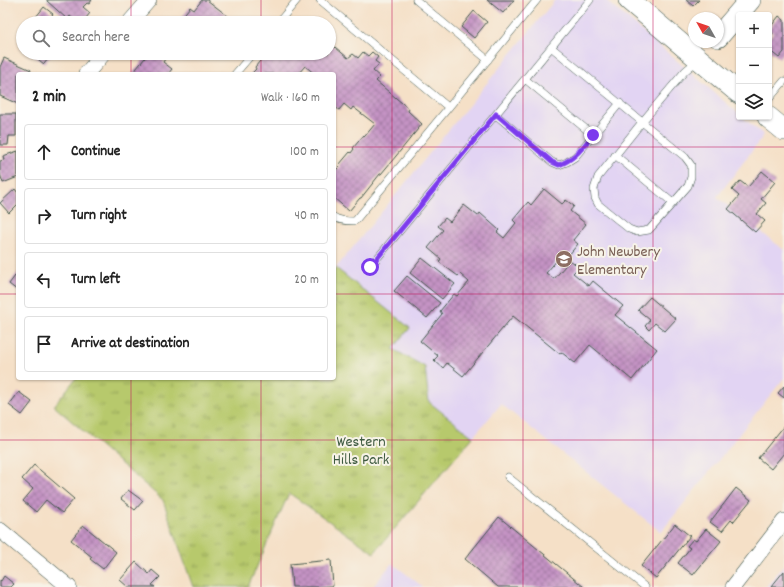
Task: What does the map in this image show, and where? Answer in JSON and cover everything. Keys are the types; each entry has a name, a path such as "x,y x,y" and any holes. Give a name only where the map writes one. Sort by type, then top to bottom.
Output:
{"main road":[{"path":"629,0 736,90"},
{"path":"724,30 750,0"},
{"path":"699,59 709,48"},
{"path":"772,120 784,130"}],"street":[{"path":"135,16 149,0"},
{"path":"88,72 98,60"},
{"path":"733,587 784,521"},
{"path":"0,530 69,587"}],"lane":[{"path":"284,16 297,0"},
{"path":"320,0 448,107"},
{"path":"416,0 488,60"},
{"path":"336,218 355,221 537,0"},
{"path":"370,267 590,0"},
{"path":"551,47 620,103 642,122 685,157 691,165 688,186 649,230 637,232 629,229 598,204 595,198 594,189 598,177 642,122 685,71 699,59"},
{"path":"237,72 247,60"},
{"path":"525,79 593,135"},
{"path":"772,95 784,81"},
{"path":"496,114 552,162 559,165 568,162 574,157 620,103"},
{"path":"616,155 673,203"},
{"path":"508,477 645,587"}],"shaded area":[{"name":"John Newbery Elementary","path":"555,0 606,0 736,111 736,120 746,120 764,135 717,197 784,250 784,378 661,532 501,404 473,437 429,402 425,367 392,349 410,328 336,268"},
{"path":"392,563 423,587 373,587"},
{"path":"784,565 784,587 766,587"}],"green space":[{"name":"Western Hills Park","path":"336,268 410,328 393,349 425,367 429,402 473,437 374,553 289,493 248,587 193,587 163,500 54,406 74,380 336,380"}],"building":[{"path":"92,0 89,4 87,3 83,7 90,13 88,16 64,16 47,1"},
{"path":"202,0 207,0 228,16 183,16 190,7 194,10"},
{"path":"487,0 514,0 503,13"},
{"path":"686,0 699,0 693,6"},
{"path":"44,7 53,14 51,16 37,16"},
{"path":"474,11 487,22 474,38 461,27"},
{"path":"779,16 784,20 784,52 779,58 772,52 772,25"},
{"path":"336,48 348,58 353,54 358,58 363,52 368,56 372,52 378,57 375,61 379,64 373,71 380,77 376,81 409,109 408,111 422,124 349,211 336,200 336,170 364,135 365,136 375,124 353,107 351,110 344,104 339,110 336,108 336,72 312,72 305,66 300,72 253,72 256,69 255,67 261,60 336,60"},
{"path":"4,58 31,70 30,72 16,72 16,103 0,96 0,67"},
{"path":"39,60 47,60 44,64"},
{"path":"143,60 164,60 163,62 172,69 170,72 134,72"},
{"path":"0,114 16,114 16,136 9,136 8,145 0,145"},
{"path":"16,152 16,178 3,183 0,174 0,161 4,160 3,156"},
{"path":"762,171 775,182 761,199 766,203 757,214 765,221 755,232 728,209 739,196 732,190 740,181 748,187"},
{"path":"15,189 16,206 9,213 0,203"},
{"path":"544,189 562,204 566,200 574,206 570,211 586,224 573,240 578,244 563,262 559,258 546,273 554,279 570,260 579,267 573,273 589,286 593,281 623,306 615,315 657,349 632,380 590,345 575,363 561,352 560,354 513,316 463,376 447,363 443,368 434,360 438,356 420,341 442,314 440,311 454,294 457,296 469,282 460,274 458,276 439,262 441,259 428,248 443,230 438,226 445,218 450,222 464,205 478,216 480,213 499,230 497,232 504,238 516,223 513,220 528,202 531,205"},
{"path":"422,258 455,284 442,299 410,273"},
{"path":"16,275 16,289 9,284"},
{"path":"407,276 440,303 427,318 394,291"},
{"path":"650,297 676,319 665,331 655,323 649,330 645,326 650,320 638,310"},
{"path":"784,386 784,398 778,393"},
{"path":"19,392 32,402 22,415 9,405"},
{"path":"784,426 784,453 771,469 758,458"},
{"path":"34,465 74,499 62,513 46,500 36,512 23,501 33,489 22,479"},
{"path":"736,488 751,500 733,522 731,520 722,531 710,522"},
{"path":"128,490 143,501 135,510 121,499"},
{"path":"499,517 584,587 498,587 465,559"},
{"path":"675,524 690,536 656,578 641,566"},
{"path":"83,525 116,552 103,569 90,559 92,557 71,540"},
{"path":"706,529 721,541 693,575 678,563 690,548 687,546 693,539 696,541"},
{"path":"331,560 333,586 292,587 290,564"},
{"path":"136,562 149,574 152,570 160,577 152,585 155,587 128,587 120,580"},
{"path":"784,571 784,587 771,587"},
{"path":"4,576 14,584 11,587 0,587 0,580 1,581"}],"place":[{"name":"John Newbery Elementary","path":"564,259"}],"route":[{"path":"370,267 496,114 552,162 559,165 568,162 574,157 593,135"}]}
